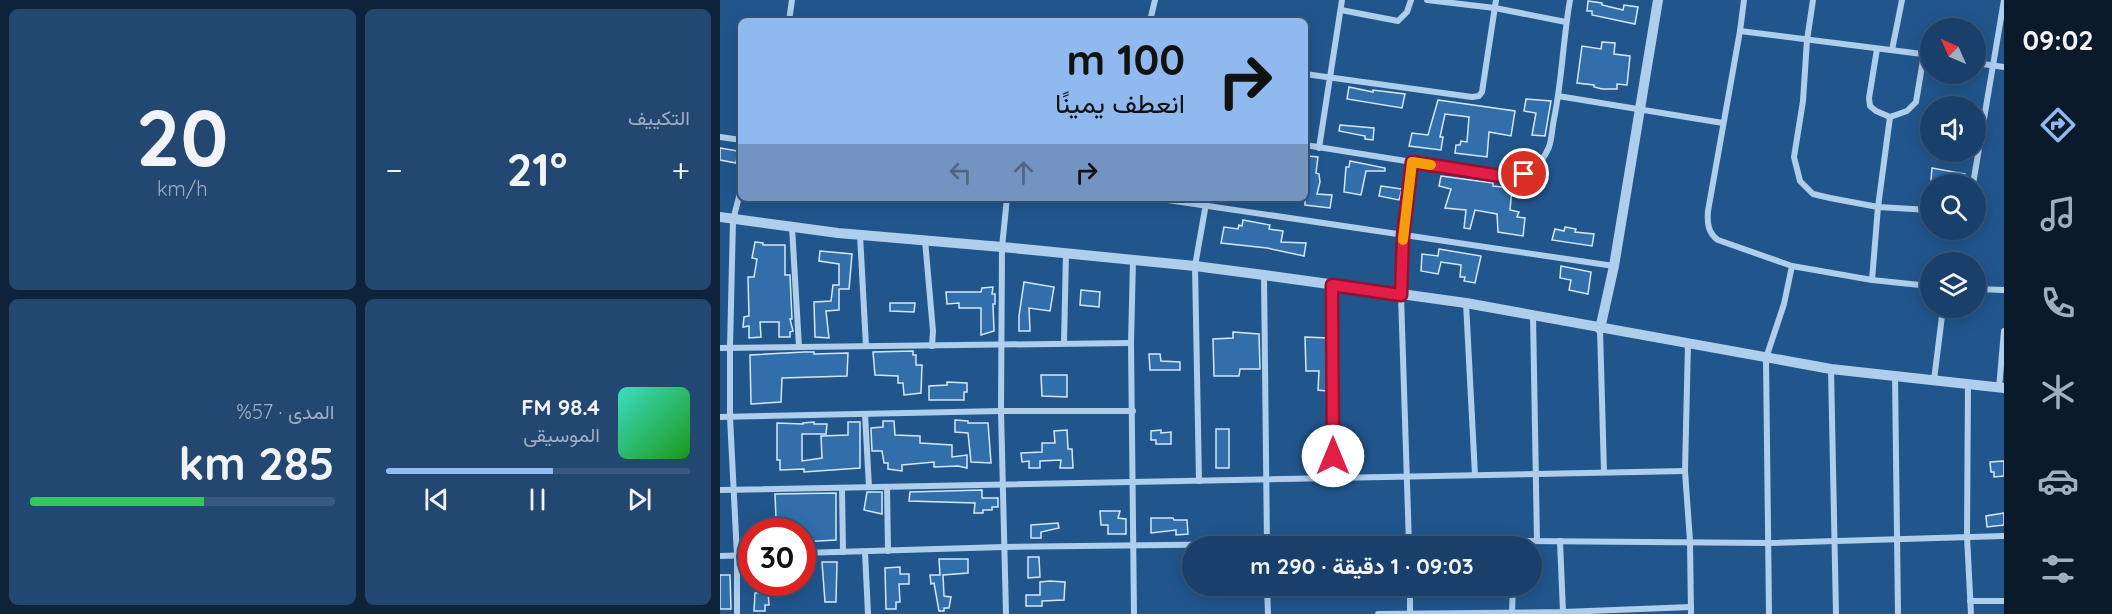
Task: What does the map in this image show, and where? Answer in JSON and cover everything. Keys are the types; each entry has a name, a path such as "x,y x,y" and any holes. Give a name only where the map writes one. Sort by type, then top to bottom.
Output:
{"street":[{"path":"789,18 792,0"},
{"path":"1151,18 1155,0"},
{"path":"1319,147 1342,0"},
{"path":"1341,10 1398,21 1407,12 1411,0"},
{"path":"1427,0 1566,22"},
{"path":"1308,74 1472,97 1479,96 1482,92 1496,0"},
{"path":"1308,145 1507,177 1524,174 1539,163 1549,146 1570,0"},
{"path":"1604,472 1600,329 1614,266 1658,0"},
{"path":"1744,0 1708,211 1707,221 1712,235 1718,240 1792,266 1872,280 1920,285"},
{"path":"1813,0 1807,40 1803,101 1794,157 1800,181 1813,194 1878,207 1920,209"},
{"path":"1892,50 1902,0"},
{"path":"1975,174 2004,0"},
{"path":"1740,31 1920,53"},
{"path":"1876,49 1869,98 1870,105 1876,111 1890,117 1907,111 1916,102 1920,84"},
{"path":"1986,64 2004,67"},
{"path":"1558,96 1638,111 1723,123"},
{"path":"1872,280 1878,207 1890,117"},
{"path":"720,137 738,140"},
{"path":"1409,536 1401,295 1403,236 1412,162"},
{"path":"737,614 737,556 730,417 730,348 733,220 738,201"},
{"path":"1006,614 1001,411 1002,247 1007,201"},
{"path":"1174,201 1614,266"},
{"path":"1199,481 1195,266 1207,201"},
{"path":"720,217 860,235 1066,253 1264,275 1466,303 1831,369 2002,388 2004,331"},
{"path":"792,227 799,347"},
{"path":"860,235 866,346"},
{"path":"925,240 933,331 932,346"},
{"path":"1064,344 1066,253"},
{"path":"1133,260 1131,343 1134,614"},
{"path":"1769,614 1766,358 1784,304 1792,266"},
{"path":"1264,275 1266,536"},
{"path":"1332,285 1333,478"},
{"path":"1986,289 2004,290"},
{"path":"1466,303 1475,475"},
{"path":"1533,315 1537,536"},
{"path":"1934,380 1942,318"},
{"path":"1378,614 1691,610 1690,541 1685,471 1688,342"},
{"path":"720,348 1131,343"},
{"path":"1831,369 1836,614"},
{"path":"1895,376 1898,614"},
{"path":"1968,384 1966,536 1971,614"},
{"path":"720,417 1001,411 1132,411"},
{"path":"865,414 869,487"},
{"path":"720,490 1685,471"},
{"path":"887,487 888,551"},
{"path":"842,488 843,552"},
{"path":"1542,541 1768,543 2004,536"},
{"path":"1560,541 1563,612"},
{"path":"816,553 1004,547 1182,546"},
{"path":"865,552 868,614"},
{"path":"720,555 737,556"},
{"path":"1268,596 1268,614"},
{"path":"1410,596 1410,614"},
{"path":"1512,613 1513,596"},
{"path":"1970,601 2004,601"}],"building":[{"path":"1588,1 1623,10 1624,5 1638,7 1635,24 1592,15 1592,11 1587,11"},
{"path":"1602,42 1615,43 1614,54 1630,56 1627,85 1617,84 1617,89 1602,89 1594,85 1577,83 1582,46 1601,49"},
{"path":"1349,87 1373,92 1373,90 1405,94 1402,108 1347,99"},
{"path":"1526,99 1551,101 1545,136 1532,135 1536,113 1524,111"},
{"path":"1438,100 1515,111 1511,136 1489,132 1487,157 1455,153 1456,145 1460,145 1461,141 1467,142 1469,117 1445,114 1440,137 1443,137 1441,150 1409,146 1412,133 1428,135"},
{"path":"1340,125 1374,128 1373,140 1365,139 1365,136 1339,131"},
{"path":"720,148 738,151 736,163 720,160"},
{"path":"1308,156 1318,157 1316,173 1319,174 1320,182 1317,194 1332,195 1330,208 1305,205 1305,201 1308,201"},
{"path":"1350,161 1385,168 1385,171 1366,171 1361,195 1344,192 1346,167 1349,167"},
{"path":"1932,168 1965,174 1932,174"},
{"path":"1441,176 1512,188 1510,210 1519,212 1517,217 1525,218 1523,236 1498,232 1497,214 1475,210 1470,229 1464,228 1466,210 1445,208 1451,189 1439,186"},
{"path":"1381,186 1402,189 1399,200 1379,196"},
{"path":"1243,220 1270,225 1269,229 1283,231 1281,242 1306,243 1304,256 1267,248 1221,243 1224,227 1238,229 1239,225 1242,226"},
{"path":"1565,227 1576,229 1575,232 1594,234 1592,246 1552,240 1555,229 1564,231"},
{"path":"755,242 763,243 763,245 785,245 785,275 790,275 792,319 790,319 793,331 790,332 790,337 779,337 779,322 760,322 761,337 749,338 749,326 743,327 744,317 749,316 748,277 754,277 757,259 752,258"},
{"path":"1439,249 1481,256 1475,283 1464,281 1465,277 1460,277 1461,265 1441,262 1438,274 1421,271 1422,254 1438,256"},
{"path":"820,251 852,254 849,289 839,289 839,310 826,311 829,338 815,337 814,302 831,301 833,285 839,285 839,264 819,261"},
{"path":"1561,266 1591,272 1588,294 1569,290 1571,280 1560,278"},
{"path":"1024,282 1054,287 1050,311 1029,308 1030,331 1019,331"},
{"path":"993,287 992,294 995,294 994,331 981,335 981,308 959,308 959,303 947,304 946,292 981,292 982,288"},
{"path":"1081,290 1100,292 1099,307 1080,305"},
{"path":"890,303 915,303 914,312 890,311"},
{"path":"1233,332 1259,334 1260,369 1240,369 1239,376 1214,376 1213,339 1233,338"},
{"path":"1305,337 1327,338 1327,391 1318,390 1319,371 1306,371"},
{"path":"913,351 913,355 916,355 916,365 922,365 921,393 904,395 903,383 898,383 898,376 875,375 873,352"},
{"path":"804,352 848,353 847,376 782,378 781,402 751,404 750,355"},
{"path":"1149,354 1160,354 1161,361 1180,362 1180,370 1150,370"},
{"path":"1041,375 1067,375 1067,397 1042,396"},
{"path":"947,382 967,383 964,400 929,400 929,386 947,385"},
{"path":"955,420 968,421 968,423 988,423 991,463 971,462 968,433 955,432"},
{"path":"883,421 894,421 895,435 920,436 920,443 952,445 952,457 967,455 967,468 934,467 934,462 902,465 902,471 888,469 888,463 884,463 882,451 872,451 871,428 883,427"},
{"path":"814,422 814,424 827,424 826,434 802,434 802,461 822,458 821,436 848,435 848,422 860,422 860,468 804,472 804,469 780,470 780,460 777,460 777,423"},
{"path":"1216,429 1229,429 1229,468 1216,468"},
{"path":"1067,430 1068,449 1072,449 1073,468 1060,468 1061,460 1040,461 1040,468 1029,468 1029,461 1022,462 1021,453 1042,452 1042,443 1055,443 1054,431"},
{"path":"1161,430 1161,433 1171,432 1171,444 1156,444 1156,440 1151,440 1151,431"},
{"path":"2004,461 2004,476 1994,477 1990,462"},
{"path":"982,490 982,498 998,498 998,507 983,510 983,513 974,513 975,503 909,501 910,492"},
{"path":"867,492 882,492 882,514 864,510"},
{"path":"836,493 836,540 816,541 816,518 776,518 775,494"},
{"path":"1100,511 1120,511 1118,518 1126,519 1126,534 1108,534 1108,525 1101,525"},
{"path":"2004,513 2004,525 1987,527 1986,516"},
{"path":"1151,518 1187,520 1188,534 1176,535 1176,530 1151,533"},
{"path":"1058,523 1059,528 1041,532 1041,538 1031,538 1031,525"},
{"path":"1028,557 1039,557 1040,577 1028,578"},
{"path":"939,559 968,559 968,573 943,575 944,596 951,597 949,608 944,608 944,611 939,611 934,583 931,584 930,575 940,575"},
{"path":"822,562 837,562 836,602 825,602"},
{"path":"900,567 900,574 909,574 909,584 899,584 900,602 896,602 896,609 886,609 885,568"},
{"path":"720,575 730,575 731,609 720,609"},
{"path":"1040,582 1065,582 1064,600 1042,601 1042,606 1026,606 1026,595 1040,595"},
{"path":"755,596 768,596 769,605 765,605 765,611 754,611"}],"slow traffic":[{"path":"1403,240 1412,162 1431,165"}],"route":[{"path":"1333,456 1332,285 1401,295 1403,236 1412,162 1507,177 1524,174"}]}
